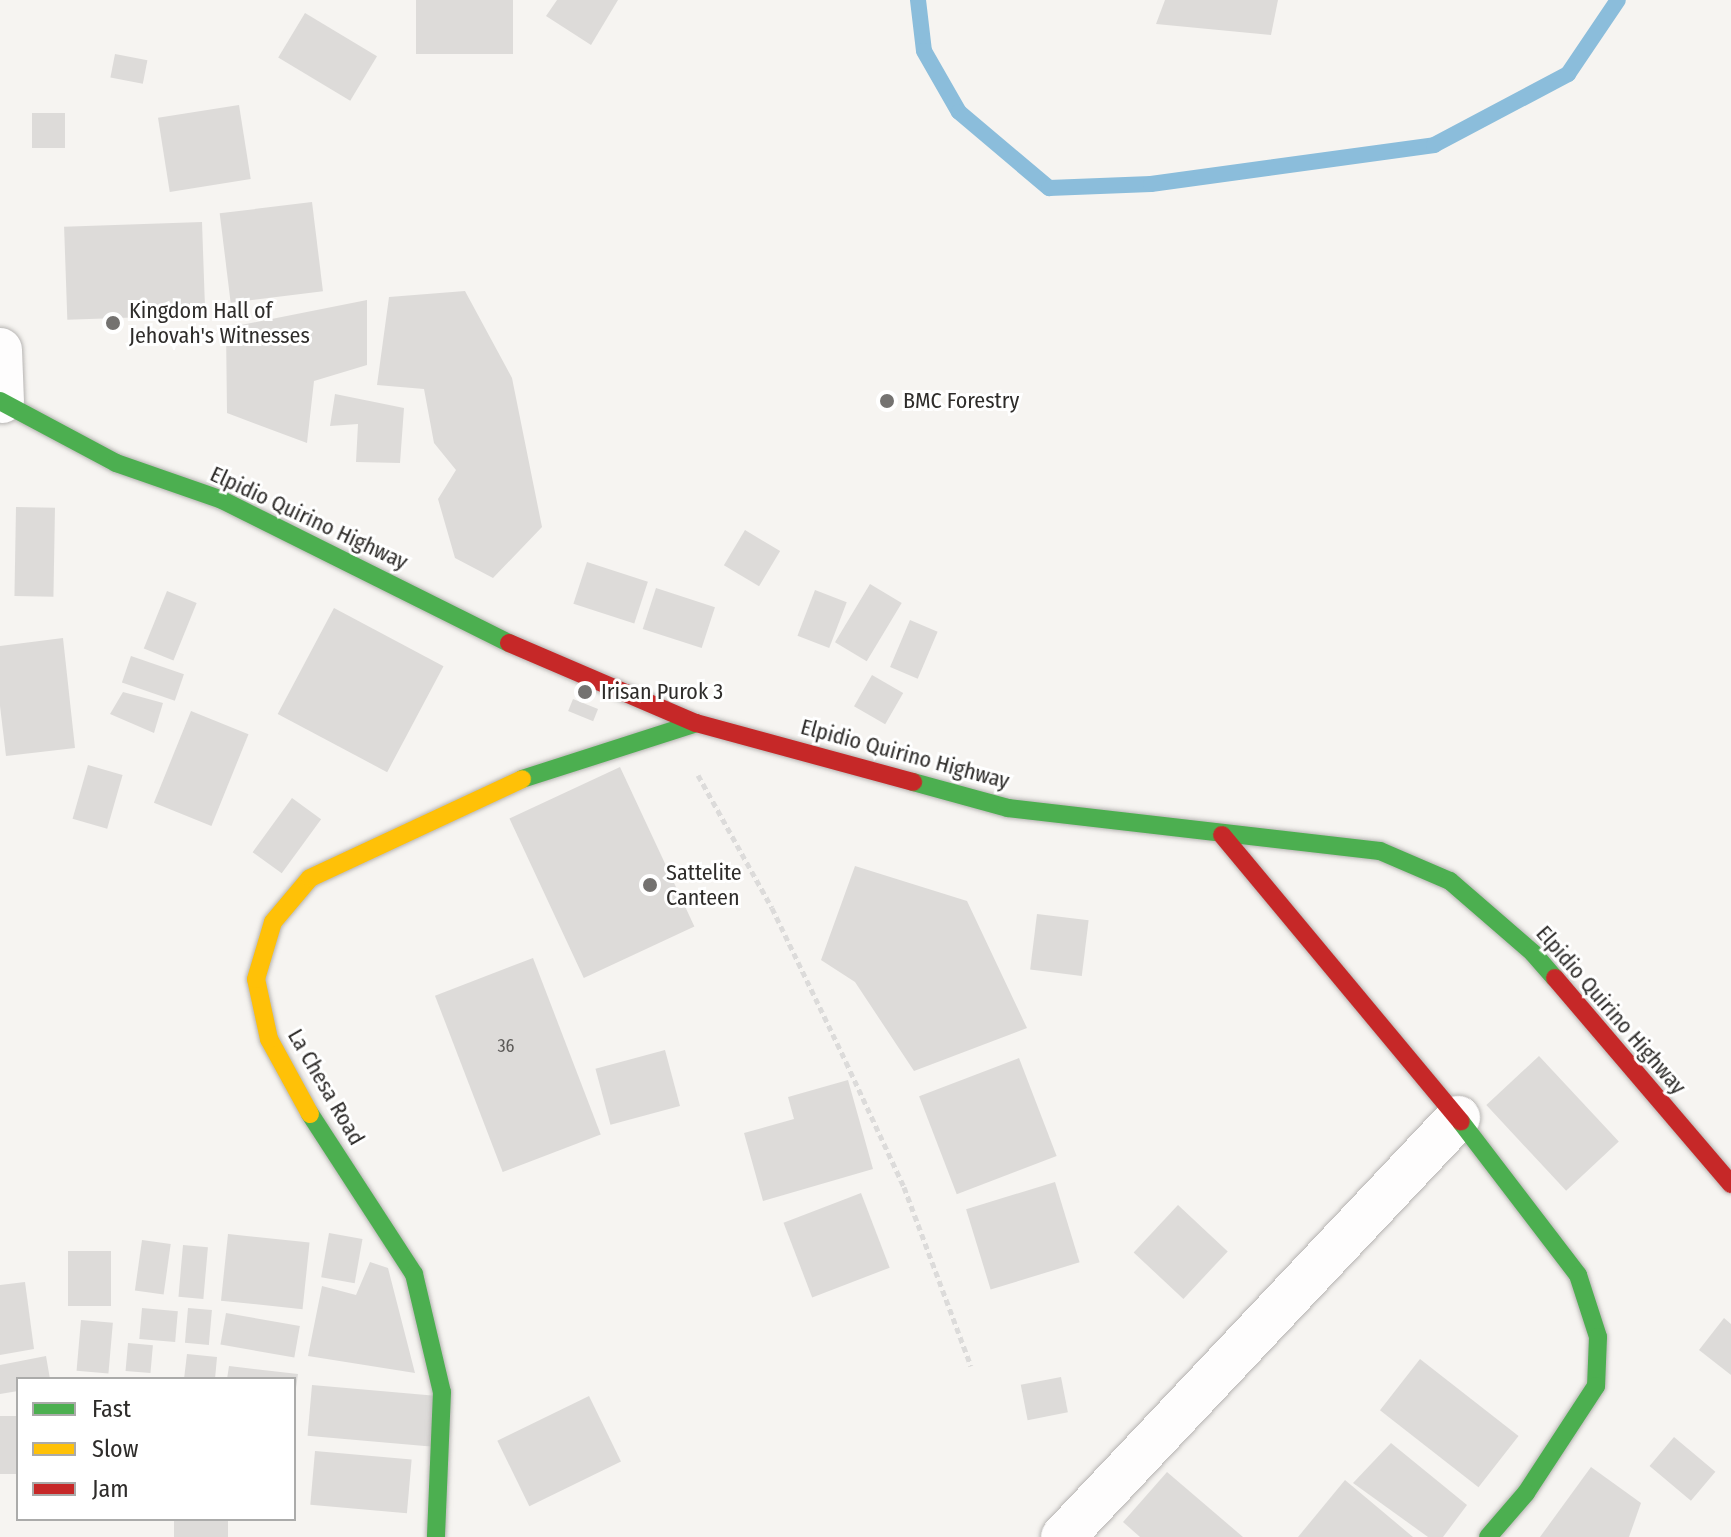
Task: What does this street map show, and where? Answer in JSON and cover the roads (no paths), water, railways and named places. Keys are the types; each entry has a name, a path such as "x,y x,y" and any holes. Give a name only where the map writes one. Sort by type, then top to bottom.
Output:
{"main road":[{"name":"Elpidio Quirino Highway","path":"1,401 116,463 222,500 515,646 696,723 1008,808 1380,851 1450,881 1533,953 1731,1184"},
{"name":"La Chesa Road","path":"436,1537 442,1392 414,1274 300,1098 269,1039 256,979 273,922 310,878 542,770 696,723"},
{"path":"1222,835 1458,1118 1578,1275 1598,1337 1596,1386 1526,1493 1488,1537"}],"street":[{"path":"0,350 1,401"},
{"path":"1063,1537 1458,1118"}],"waterway":[{"path":"918,0 924,51 959,112 1049,188 1151,184 1434,145 1568,74 1618,0"}],"place":[{"name":"Kingdom Hall of Jehovah's Witnesses","path":"113,323"},
{"name":"BMC Forestry","path":"887,401"},
{"name":"Irisan Purok 3","path":"585,692"},
{"name":"Sattelite Canteen","path":"650,885"}]}
